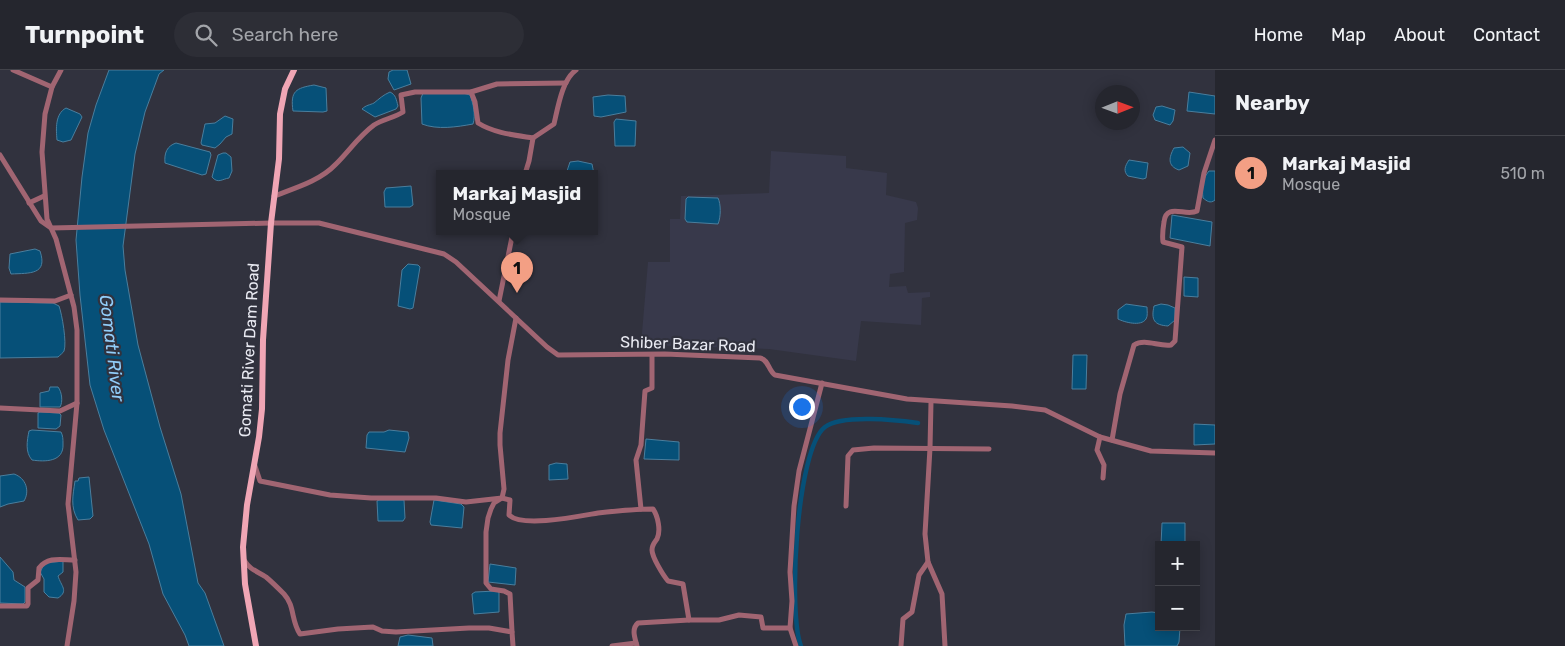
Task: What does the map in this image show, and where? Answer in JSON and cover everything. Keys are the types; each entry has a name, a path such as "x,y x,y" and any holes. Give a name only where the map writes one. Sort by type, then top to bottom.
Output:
{"main road":[{"name":"Gomati River Dam Road","path":"256,646 247,599 243,557 247,505 262,410 263,340 271,223 279,159 280,114 285,89 294,70"}],"street":[{"path":"13,70 52,87"},
{"path":"61,70 52,87 45,114 42,152 47,219 56,239 71,295 77,330 77,403 68,504 75,560 74,601 67,646"},
{"path":"471,92 475,102 478,123 500,132 533,138 554,124 566,83 576,70"},
{"path":"274,196 303,185 325,173 336,165 367,131 376,124 403,112 401,95 415,92 471,92 497,84 566,83"},
{"path":"526,170 533,138"},
{"path":"1112,440 1120,394 1134,345 1141,342 1171,346 1175,341 1182,247 1163,242 1164,216 1172,211 1192,214 1196,212 1204,173 1215,140"},
{"path":"0,155 41,221 51,228"},
{"path":"29,203 44,196"},
{"name":"Shiber Bazar Road","path":"51,228 271,223 325,224 352,233 444,254 456,262 547,347 558,354 652,354 760,358 767,361 771,372 775,376 822,383 907,400 1012,406 1046,410 1100,437 1151,451 1215,453"},
{"path":"499,301 512,235"},
{"path":"0,300 55,301 71,295"},
{"path":"513,646 510,594 491,589 486,583 486,532 488,518 494,503 502,498 504,489 500,433 508,360 516,318"},
{"path":"641,509 636,460 641,445 645,391 652,388 652,354"},
{"path":"796,646 790,628 792,601 790,572 794,506 799,471 822,383"},
{"path":"931,402 925,534 928,562 942,594 945,646"},
{"path":"0,408 60,411 77,403"},
{"path":"1100,437 1097,450 1104,465 1103,478"},
{"path":"846,506 848,456 853,450 874,448 990,449"},
{"path":"254,463 260,481 330,495 371,498 436,498 466,502 502,498 510,500 510,514 515,519 543,521 653,509 658,538 652,546 652,554 668,581 683,584 689,620"},
{"path":"243,557 253,571 265,576 285,595 292,608 295,625 300,634 372,627 396,632 469,628 512,632"},
{"path":"0,606 27,606 28,588 38,580 39,568 45,562 75,560"},
{"path":"902,646 903,619 912,612 919,575 928,562"},
{"path":"612,646 637,644 634,626 638,623 719,620 739,615 761,616 763,628 790,628"}],"shaded area":[{"path":"771,151 846,156 846,168 887,173 886,195 916,202 918,208 917,220 905,223 904,272 890,274 889,287 906,286 908,293 930,292 930,297 922,298 921,325 861,321 856,361 769,349 641,345 648,262 670,262 670,219 680,219 681,196 769,193"}],"water":[{"name":"Gomati River","path":"109,70 164,70 159,74 145,112 135,154 123,246 125,270 138,345 160,427 181,494 198,583 205,593 224,646 189,646 163,594 149,544 104,430 90,385 76,240 88,133"},
{"path":"393,70 407,70 411,84 394,90 388,79 389,72"},
{"path":"314,85 326,88 327,111 293,111 292,99 296,92 299,89"},
{"path":"390,92 394,94 396,99 398,106 396,109 375,117 362,109 374,103"},
{"path":"1189,92 1215,96 1215,114 1187,111"},
{"path":"423,93 463,93 470,95 474,113 473,124 441,127 422,124 421,98"},
{"path":"608,95 625,96 626,112 601,117 594,116 593,97"},
{"path":"1162,106 1175,110 1173,121 1170,125 1155,120 1153,115 1156,107"},
{"path":"66,108 80,114 82,117 71,140 63,142 57,140 57,127 58,118"},
{"path":"225,116 233,119 232,134 215,148 202,145 205,124 215,123"},
{"path":"616,119 636,121 635,146 615,146 614,122"},
{"path":"176,143 210,152 211,155 206,174 202,175 165,163 167,150"},
{"path":"1183,147 1190,153 1188,166 1179,170 1172,166 1170,158 1174,148"},
{"path":"223,153 231,157 232,171 229,178 216,180 212,177 218,155"},
{"path":"1129,160 1148,163 1146,178 1128,176 1125,168"},
{"path":"578,161 592,164 593,170 567,170 570,162"},
{"path":"1209,171 1215,171 1215,200 1210,202 1203,198 1204,180"},
{"path":"411,186 413,205 410,207 385,207 384,192 386,188"},
{"path":"688,197 718,198 720,218 718,224 687,222 685,219 686,199"},
{"path":"1172,215 1212,222 1210,246 1170,238"},
{"path":"35,249 40,251 42,259 42,265 39,269 31,273 11,274 9,268 10,254"},
{"path":"408,264 420,267 413,308 410,309 398,306 402,270"},
{"path":"1184,277 1198,278 1198,297 1184,296"},
{"path":"0,302 53,303 59,306 65,335 64,352 58,357 0,358"},
{"path":"1126,304 1147,307 1146,319 1137,323 1118,319 1118,310"},
{"path":"1161,304 1175,308 1175,320 1168,326 1157,323 1153,318 1154,306"},
{"path":"1073,355 1087,355 1086,389 1072,389"},
{"path":"50,387 58,387 59,389 62,400 60,407 40,407 40,393 49,391"},
{"path":"38,413 59,413 61,415 60,426 56,429 38,428"},
{"path":"1194,424 1215,425 1215,444 1194,445"},
{"path":"389,430 408,432 409,438 405,452 366,448 369,432"},
{"path":"29,431 61,432 63,444 57,458 48,461 32,460 28,454 27,446"},
{"path":"646,439 679,442 679,460 644,459"},
{"path":"556,463 567,464 568,479 549,480 549,465"},
{"path":"14,474 21,478 26,485 26,497 24,501 0,507 0,476"},
{"path":"89,477 93,516 90,519 78,520 73,506 75,481 78,481 79,478"},
{"path":"404,500 405,518 403,521 378,521 377,501"},
{"path":"434,500 461,504 464,507 462,528 431,525"},
{"path":"1162,523 1185,523 1185,541 1161,541"},
{"path":"0,557 13,572 14,580 25,587 25,602 23,604 0,603"},
{"path":"63,561 63,572 58,576 64,591 58,598 49,597 44,592 44,579 40,572 45,563"},
{"path":"490,564 516,568 515,585 488,582"},
{"path":"475,592 499,592 499,612 474,614 472,594"},
{"path":"1155,612 1155,631 1180,631 1177,646 1125,646 1124,625 1126,614"},
{"path":"408,635 432,638 433,646 398,646 400,637"}],"waterway":[{"path":"801,646 797,628 795,601 797,533 807,466 815,441 825,427 844,420 870,419 918,423"}],"place":[{"name":"Markaj Masjid","path":"517,293"}]}
